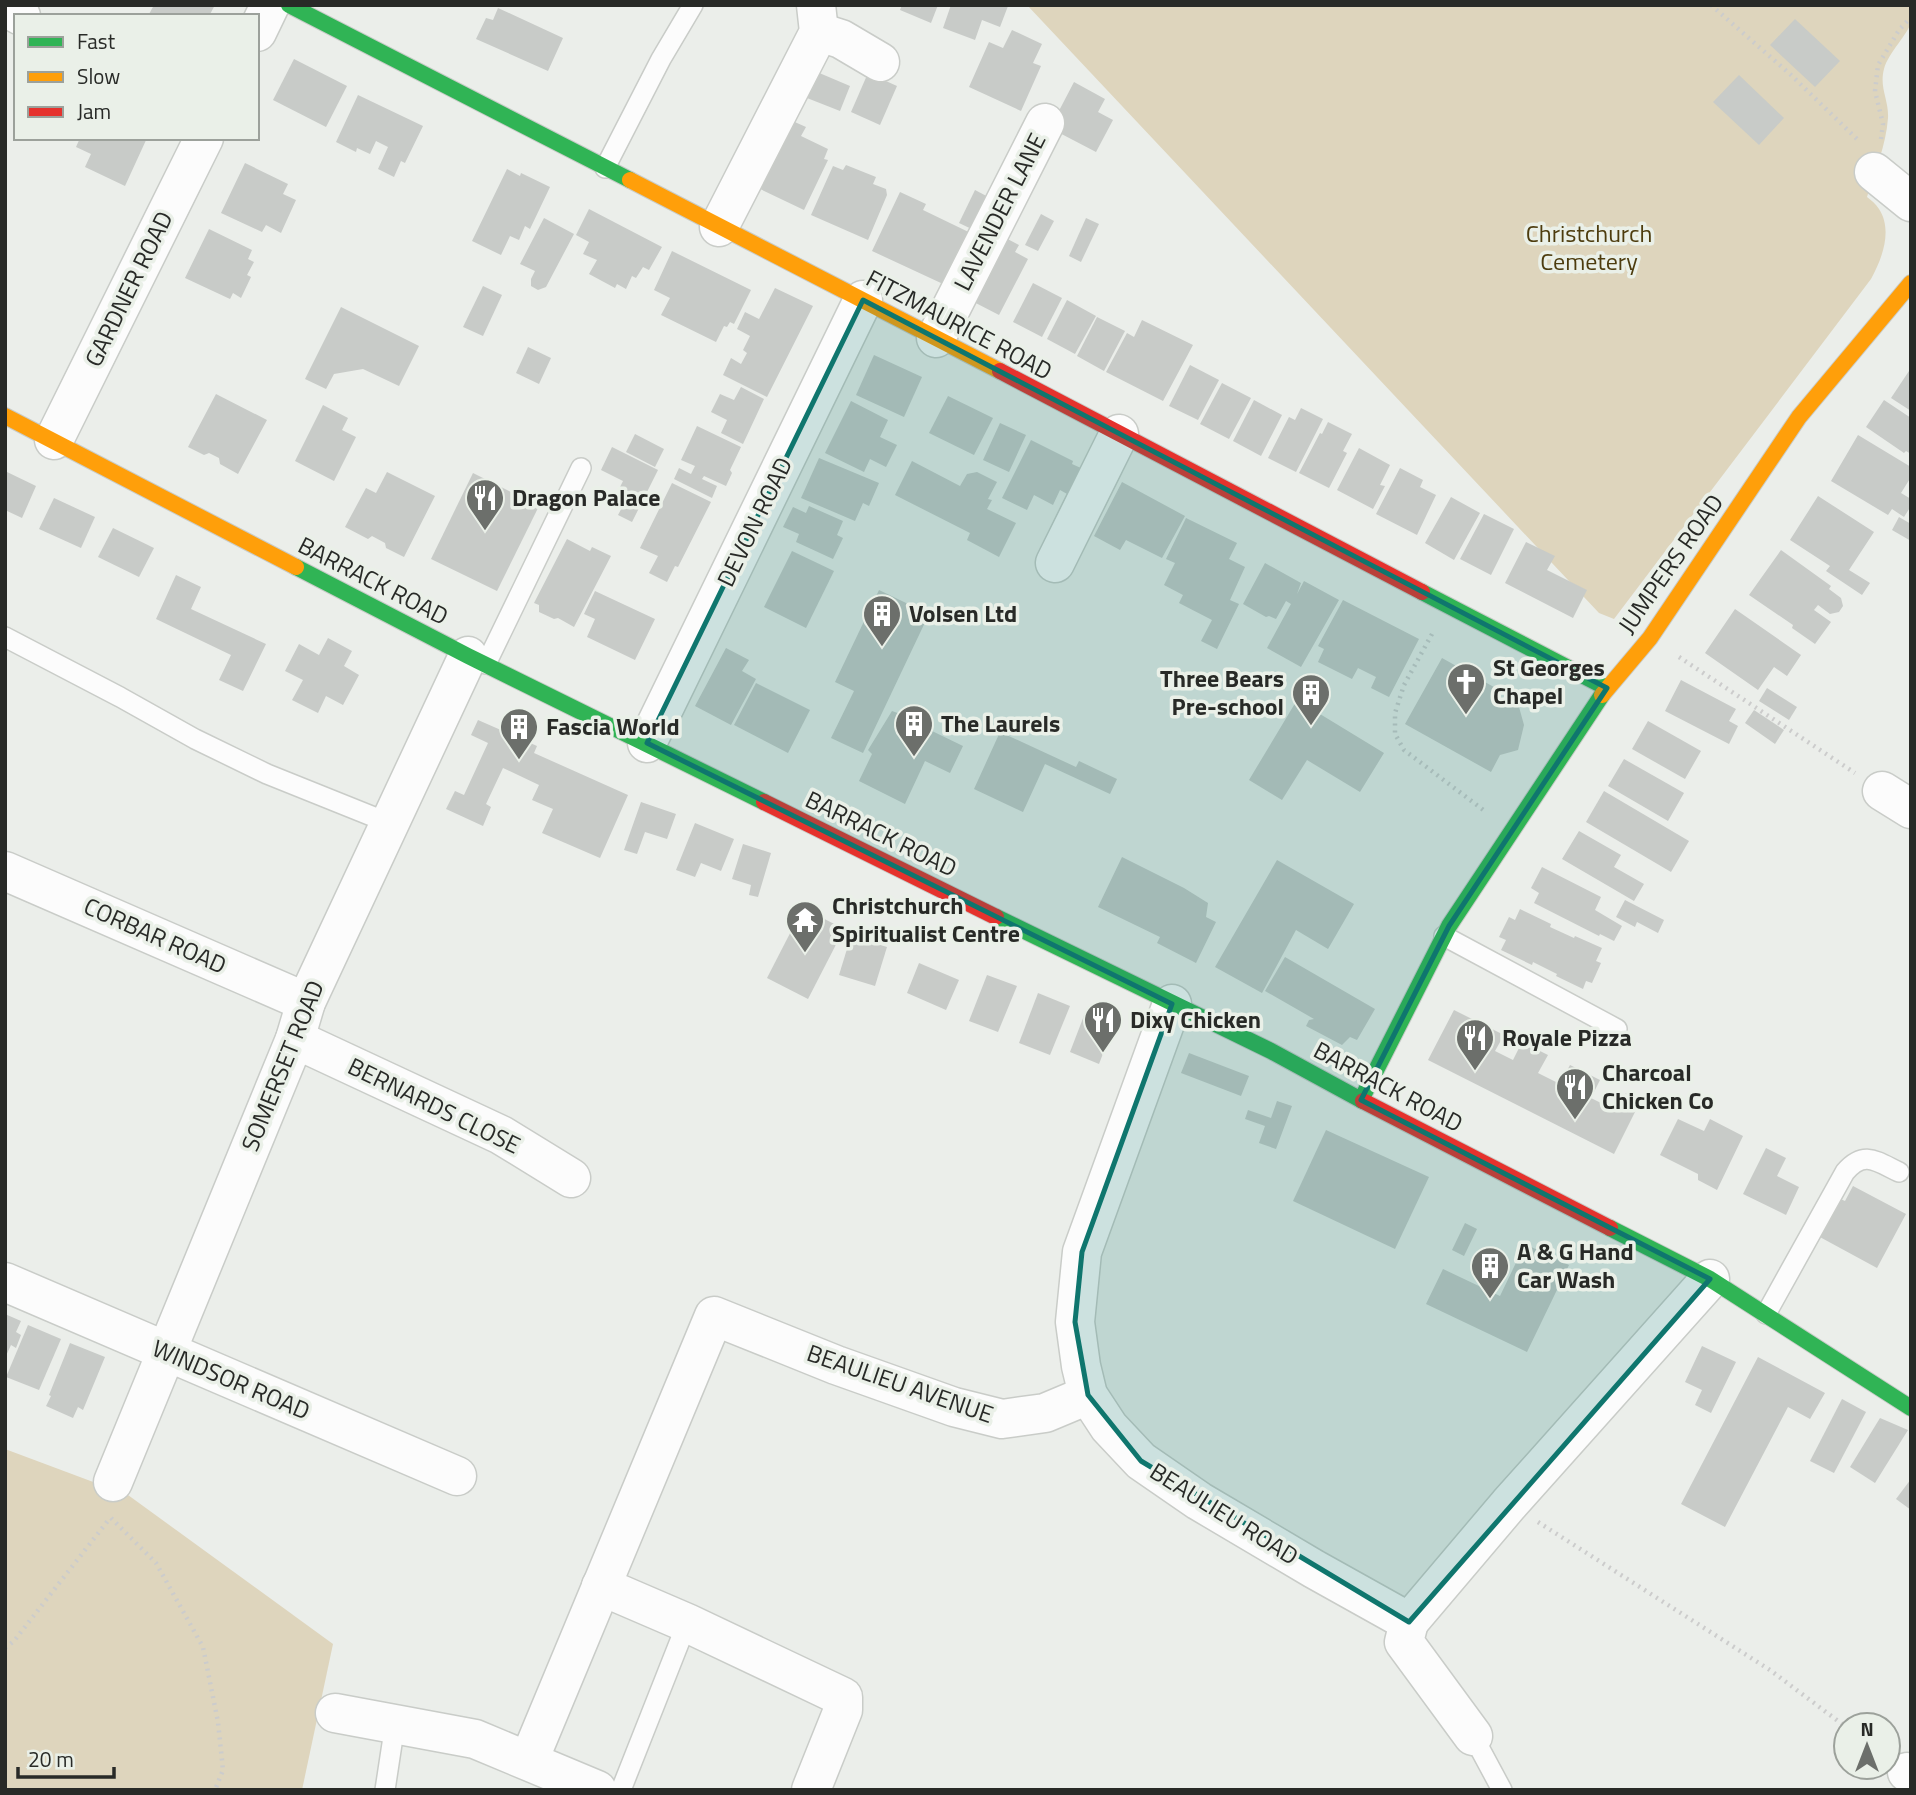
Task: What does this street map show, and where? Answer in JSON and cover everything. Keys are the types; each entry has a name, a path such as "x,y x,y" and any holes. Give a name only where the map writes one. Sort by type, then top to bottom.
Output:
{"street":[{"path":"259,28 270,5"},
{"name":"FITZMAURICE ROAD","path":"289,5 863,300 1607,688"},
{"path":"719,227 818,18 841,39 880,62"},
{"name":"LAVENDER LANE","path":"936,338 1045,124"},
{"name":"GARDNER ROAD","path":"54,440 203,140"},
{"path":"1873,163 1911,202"},
{"name":"JUMPERS ROAD","path":"1361,1100 1444,936 1607,688 1650,638 1799,416 1911,283"},
{"name":"DEVON ROAD","path":"647,743 863,300"},
{"name":"BARRACK ROAD","path":"5,416 477,660 1271,1051 1710,1279 1911,1408"},
{"path":"1055,563 1119,434"},
{"name":"SOMERSET ROAD","path":"112,1500 165,1352 295,1039 306,1002 390,824 477,660"},
{"name":"CORBAR ROAD","path":"5,871 306,1002"},
{"name":"BEAULIEU ROAD","path":"1172,1004 1082,1252 1075,1322 1088,1395 1109,1427 1140,1461 1199,1501 1409,1622"},
{"name":"BERNARDS CLOSE","path":"295,1039 501,1135 571,1178"},
{"path":"1473,1736 1404,1642 1409,1622 1509,1504 1710,1279"},
{"name":"WINDSOR ROAD","path":"5,1282 457,1476"},
{"name":"BEAULIEU AVENUE","path":"601,1586 715,1316 862,1375 954,1408 1003,1419 1045,1413 1088,1395"},
{"path":"528,1760 601,1586 687,1623 843,1697 843,1710 811,1790"},
{"path":"335,1713 475,1739 597,1790"}],"lane":[{"path":"605,168 661,59 693,5"},
{"path":"477,660 581,468"},
{"path":"5,637 195,739 267,774 390,824"},
{"path":"1444,936 1617,1029"},
{"path":"1766,1314 1845,1172 1854,1162 1864,1159 1876,1161 1899,1172"},
{"path":"621,1790 687,1623"},
{"path":"385,1790 395,1724"},
{"path":"1473,1736 1502,1790"}],"path":[{"path":"1712,5 1791,75 1873,163 1881,144 1883,124 1875,91 1878,65 1899,30 1911,17"},
{"path":"1448,606 1404,685 1395,713 1395,734 1404,750 1512,831"},
{"path":"1650,638 1897,800"},
{"path":"5,1648 14,1641 112,1500 156,1563 203,1647 218,1722 223,1770 215,1790"},
{"path":"1509,1504 1770,1670 1832,1716"}],"highlighted area":[{"path":"863,300 1607,688 1449,926 1361,1100 1710,1279 1409,1622 1141,1461 1088,1395 1075,1322 1082,1252 1172,1004 647,743"}],"green space":[{"name":"Christchurch Cemetery","path":"1027,5 1911,5 1909,27 1884,69 1887,128 1867,197 1883,217 1886,235 1882,254 1871,279 1614,619 1599,613"},
{"path":"5,1449 128,1495 333,1644 302,1790 5,1790"}],"building":[{"path":"154,5 215,5 210,14 149,14"},
{"path":"902,5 938,5 931,23 900,10"},
{"path":"951,5 1008,6 1000,27 982,20 975,40 943,28"},
{"path":"498,8 563,38 548,71 476,39 486,18 493,20"},
{"path":"1795,19 1840,61 1815,87 1770,45"},
{"path":"1012,30 1042,44 1033,63 1041,66 1021,111 969,87 989,42 1003,48"},
{"path":"294,59 347,86 326,127 273,100"},
{"path":"817,72 850,86 840,111 807,98"},
{"path":"868,73 897,86 880,125 851,112"},
{"path":"1739,75 1784,118 1759,145 1713,102"},
{"path":"1074,82 1105,99 1098,112 1113,120 1096,152 1050,128"},
{"path":"358,95 423,126 405,163 401,161 394,177 378,169 388,147 376,141 370,154 357,148 356,152 336,142"},
{"path":"788,119 806,127 801,136 828,149 824,159 828,160 804,210 756,187"},
{"path":"79,140 146,140 125,186 85,167 91,154 76,147"},
{"path":"245,163 288,184 283,194 296,200 281,233 266,225 262,232 221,213"},
{"path":"846,165 876,177 873,184 886,189 887,195 868,240 811,215 833,166 843,170"},
{"path":"507,169 550,187 530,229 525,226 519,240 510,236 501,255 472,241"},
{"path":"975,190 996,201 980,233 959,223"},
{"path":"900,192 926,204 923,210 981,238 956,290 872,251"},
{"path":"589,209 662,247 649,270 643,267 636,278 632,276 626,289 617,284 615,288 589,274 597,260 583,254 589,242 576,235"},
{"path":"1041,214 1054,221 1038,251 1025,245"},
{"path":"544,218 574,234 546,287 538,290 531,286 535,271 520,264"},
{"path":"1086,218 1099,224 1081,262 1069,256"},
{"path":"209,229 252,250 248,259 254,262 247,275 251,277 241,298 233,293 230,299 185,278"},
{"path":"1000,235 1019,245 1015,252 1028,259 999,315 968,299"},
{"path":"672,251 751,290 734,324 730,322 727,327 724,326 716,342 661,315 670,298 654,290"},
{"path":"1033,283 1062,298 1042,337 1013,322"},
{"path":"483,286 502,295 483,336 463,327"},
{"path":"775,288 813,306 767,397 723,375 731,358 741,364 747,353 743,350 750,336 737,329 745,312 759,319"},
{"path":"1067,300 1096,316 1075,354 1047,339"},
{"path":"341,307 419,346 399,386 363,369 334,374 326,389 305,379"},
{"path":"1097,317 1125,331 1104,371 1077,356"},
{"path":"1142,320 1193,345 1163,401 1106,372 1127,333 1134,337"},
{"path":"528,347 551,358 539,384 516,373"},
{"path":"874,355 922,377 904,417 856,395"},
{"path":"1190,365 1219,380 1198,420 1169,406"},
{"path":"1909,371 1911,372 1911,411 1891,398"},
{"path":"1222,383 1251,398 1229,439 1200,424"},
{"path":"741,387 764,399 743,444 721,433 727,420 711,412 720,394 734,400"},
{"path":"216,394 267,420 238,474 220,464 219,458 209,453 204,455 188,447"},
{"path":"948,396 993,418 974,455 929,433"},
{"path":"1254,400 1282,415 1261,456 1233,441"},
{"path":"1884,400 1911,418 1911,454 1906,451 1904,453 1866,427"},
{"path":"851,401 888,420 880,437 897,445 886,467 870,459 864,472 825,453"},
{"path":"323,405 348,418 342,430 356,437 334,481 295,461"},
{"path":"1301,408 1323,419 1296,472 1268,458 1289,417 1295,420"},
{"path":"1328,422 1352,434 1343,451 1347,453 1329,488 1299,473"},
{"path":"1000,423 1026,435 1009,472 983,460"},
{"path":"697,426 741,447 726,486 704,476 702,479 717,486 712,498 674,479 679,468 691,474 695,466 681,460"},
{"path":"635,434 664,449 655,467 626,452"},
{"path":"1858,435 1911,467 1911,477 1901,493 1911,499 1911,506 1904,517 1892,509 1888,515 1831,481"},
{"path":"1031,440 1073,461 1072,464 1083,469 1069,495 1060,490 1053,505 1034,495 1027,510 1002,498"},
{"path":"612,447 658,470 632,522 618,515 626,500 616,495 623,481 601,470"},
{"path":"1359,448 1390,465 1380,485 1385,486 1373,509 1337,490"},
{"path":"819,458 879,483 869,506 863,503 855,521 801,498"},
{"path":"912,461 960,486 967,474 977,472 997,482 988,499 992,500 987,509 1016,523 999,557 967,540 970,533 895,495"},
{"path":"1400,468 1423,480 1420,487 1436,495 1417,535 1376,514"},
{"path":"5,471 36,486 22,518 5,510"},
{"path":"387,472 435,496 404,557 386,548 385,543 372,536 368,539 345,527 366,488 376,493"},
{"name":"Dragon Palace","path":"473,473 539,506 497,591 431,559"},
{"path":"1122,482 1185,516 1162,558 1126,540 1120,550 1094,536"},
{"path":"672,483 711,502 678,567 675,566 667,582 649,573 658,556 640,548"},
{"path":"1818,496 1874,532 1849,570 1870,583 1862,595 1826,571 1830,566 1790,540"},
{"path":"1451,497 1480,513 1454,560 1425,543"},
{"path":"54,498 95,517 81,548 39,529"},
{"path":"809,506 843,521 837,535 843,538 833,559 796,542 799,534 783,527 793,507 806,513"},
{"path":"1484,514 1514,529 1491,575 1460,559"},
{"path":"1899,517 1911,524 1911,541 1892,530"},
{"path":"1186,518 1237,543 1229,559 1245,567 1230,600 1239,604 1217,649 1201,641 1212,620 1179,603 1183,595 1164,585 1175,563 1166,559"},
{"path":"113,528 154,548 139,577 98,557"},
{"path":"567,539 590,551 592,547 611,556 574,627 539,612 539,605 534,603"},
{"path":"1526,542 1555,556 1547,570 1587,590 1573,618 1505,583"},
{"path":"1781,550 1831,586 1829,589 1841,598 1843,606 1839,612 1830,614 1818,605 1814,610 1831,622 1815,644 1792,628 1793,625 1749,595"},
{"path":"792,551 834,571 806,628 764,607"},
{"path":"1265,563 1301,583 1297,594 1304,581 1339,600 1301,667 1267,648 1291,604 1286,601 1276,619 1266,617 1243,604"},
{"path":"176,575 201,587 191,609 266,644 243,691 219,680 231,655 156,619"},
{"name":"Volsen Ltd","path":"879,590 929,614 863,753 831,738 854,691 835,682"},
{"path":"595,591 655,619 635,660 587,637 595,619 584,614"},
{"path":"1343,600 1419,639 1389,697 1371,688 1376,677 1358,668 1352,679 1318,662 1324,649 1318,646"},
{"path":"1735,609 1801,655 1787,676 1774,667 1758,690 1705,653"},
{"path":"328,638 352,651 344,666 359,675 343,705 326,696 318,713 292,700 303,680 285,671 299,644 319,655"},
{"path":"726,648 749,660 742,671 756,679 731,725 695,706"},
{"name":"St Georges Chapel","path":"1442,658 1501,691 1499,698 1519,707 1524,725 1518,750 1500,755 1491,772 1405,724"},
{"path":"1681,680 1736,709 1729,721 1738,726 1729,744 1665,711"},
{"path":"756,683 810,710 788,753 734,725"},
{"path":"1767,688 1797,707 1789,720 1759,701"},
{"name":"Three Bears Pre-school","path":"1297,700 1384,753 1360,792 1307,760 1282,800 1249,780"},
{"path":"1754,710 1784,730 1775,744 1745,723"},
{"name":"The Laurels","path":"892,711 963,746 950,773 925,761 905,804 859,781 872,754 868,750"},
{"path":"478,720 537,746 534,753 628,795 600,858 542,833 553,809 532,800 539,785 503,768 486,804 491,807 483,826 446,809 455,791 464,795 488,743 471,735"},
{"path":"1648,721 1701,751 1685,779 1632,749"},
{"path":"1000,732 1076,767 1079,761 1117,779 1110,794 1045,764 1023,812 974,789"},
{"path":"1624,759 1684,793 1668,821 1608,786"},
{"path":"1604,791 1689,841 1671,872 1586,822"},
{"path":"641,802 676,814 667,839 645,832 637,854 624,850"},
{"path":"695,823 734,839 721,871 701,863 695,877 676,870"},
{"path":"1579,831 1621,855 1614,867 1644,884 1634,901 1562,859"},
{"path":"743,844 771,853 758,897 749,895 751,885 732,879"},
{"path":"1122,857 1208,903 1206,917 1216,922 1196,963 1157,943 1160,937 1098,907"},
{"path":"1277,860 1354,904 1328,949 1296,930 1262,993 1215,967"},
{"path":"1542,867 1601,897 1595,910 1622,926 1614,941 1534,903 1539,893 1531,888"},
{"path":"1625,900 1664,920 1658,933 1637,922 1635,927 1616,917"},
{"name":"Christchurch Spiritualist Centre","path":"803,908 844,929 808,999 767,978"},
{"path":"1520,909 1551,924 1550,927 1602,948 1596,961 1601,963 1592,983 1586,981 1583,989 1533,962 1532,965 1501,950 1506,940 1499,937 1509,917 1515,920"},
{"path":"851,936 887,947 875,986 839,975"},
{"path":"1285,957 1375,1009 1357,1040 1350,1037 1342,1045 1306,1026 1309,1020 1314,1019 1265,991"},
{"path":"919,963 959,980 946,1010 907,993"},
{"path":"987,975 1017,986 998,1032 969,1021"},
{"path":"1038,993 1070,1006 1050,1055 1019,1043"},
{"path":"1454,1010 1504,1035 1495,1051 1513,1060 1522,1042 1548,1055 1538,1073 1560,1084 1570,1065 1600,1080 1591,1098 1617,1111 1626,1093 1641,1100 1614,1154 1428,1060"},
{"path":"1085,1013 1114,1025 1099,1064 1070,1052"},
{"path":"1189,1053 1249,1076 1241,1096 1181,1073"},
{"path":"1277,1101 1292,1106 1276,1149 1259,1143 1265,1126 1245,1119 1248,1110 1271,1118"},
{"path":"1678,1119 1704,1131 1710,1119 1743,1136 1717,1190 1698,1180 1698,1174 1660,1155"},
{"path":"1326,1130 1429,1177 1395,1249 1293,1201"},
{"path":"1766,1148 1786,1158 1777,1176 1799,1187 1786,1215 1743,1194"},
{"path":"1853,1186 1906,1214 1877,1268 1818,1236 1838,1198 1845,1201"},
{"path":"1465,1223 1477,1229 1464,1256 1452,1250"},
{"name":"A & G Hand Car Wash","path":"1525,1244 1569,1265 1527,1352 1426,1304 1443,1269 1500,1296"},
{"path":"5,1314 21,1321 16,1332 21,1335 16,1348 11,1345 5,1358"},
{"path":"28,1325 61,1339 39,1390 6,1377"},
{"path":"70,1343 105,1357 83,1410 78,1407 73,1418 46,1406"},
{"path":"1702,1346 1736,1362 1711,1413 1695,1405 1702,1390 1685,1382"},
{"path":"1758,1357 1825,1393 1810,1419 1788,1407 1725,1527 1681,1504"},
{"path":"1842,1399 1866,1412 1834,1473 1810,1461"},
{"path":"1880,1418 1908,1430 1875,1483 1850,1467"},
{"path":"1911,1479 1911,1510 1896,1499"}],"traffic: fast":[{"path":"289,5 630,180"},
{"path":"296,567 468,656 764,802"},
{"path":"1422,592 1607,688"},
{"path":"1361,1100 1449,926 1602,695"},
{"path":"996,917 1271,1051 1363,1101"},
{"path":"1610,1228 1710,1279 1911,1408"}],"traffic: slow":[{"path":"630,180 1000,371"},
{"path":"1602,695 1650,638 1799,417 1911,283"},
{"path":"5,416 296,567"}],"traffic: jam":[{"path":"1000,371 1422,592"},
{"path":"764,802 996,917"},
{"path":"1363,1101 1610,1228"}],"place":[{"name":"Dragon Palace","path":"485,532"},
{"name":"Volsen Ltd","path":"882,648"},
{"name":"St Georges Chapel","path":"1466,716"},
{"name":"Three Bears Pre-school","path":"1311,727"},
{"name":"The Laurels","path":"914,758"},
{"name":"Fascia World","path":"519,761"},
{"name":"Christchurch Spiritualist Centre","path":"805,954"},
{"name":"Dixy Chicken","path":"1103,1054"},
{"name":"Royale Pizza","path":"1475,1072"},
{"name":"Charcoal Chicken Co","path":"1575,1121"},
{"name":"A & G Hand Car Wash","path":"1490,1300"}]}
